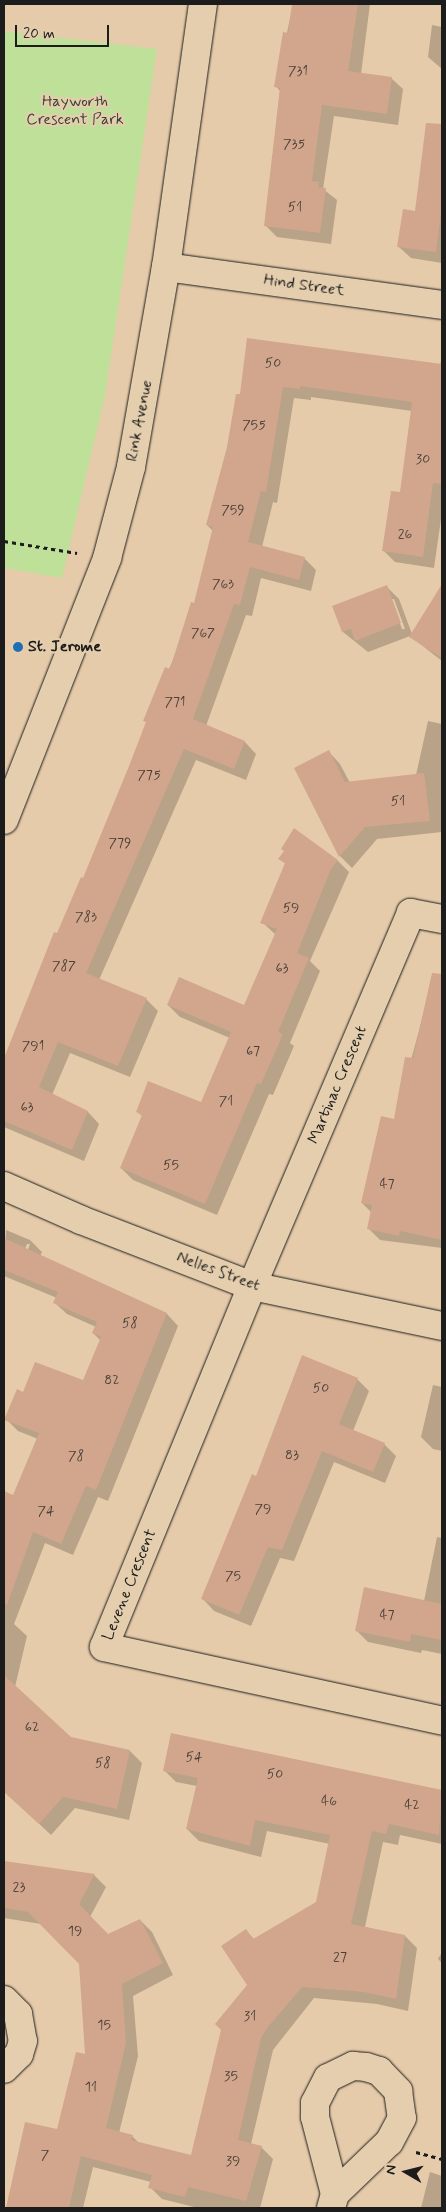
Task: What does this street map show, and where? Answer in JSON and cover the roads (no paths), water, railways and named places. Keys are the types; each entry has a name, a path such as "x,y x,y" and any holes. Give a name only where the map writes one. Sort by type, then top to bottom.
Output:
{"street":[{"name":"Rink Avenue","path":"4,820 107,558 131,468 166,267 202,4"},
{"name":"Hind Street","path":"166,267 442,305"},
{"name":"Martinac Crescent","path":"252,1286 411,913 442,919"},
{"name":"Nelles Street","path":"4,1186 82,1220 252,1286 442,1326"},
{"name":"Levene Crescent","path":"252,1286 104,1647 442,1720"},
{"path":"4,2000 18,2014 23,2041 18,2054 4,2069"}],"place":[{"name":"St. Jerome","path":"18,647"}],"park label":[{"name":"Hayworth Crescent Park","path":"75,111"}]}
